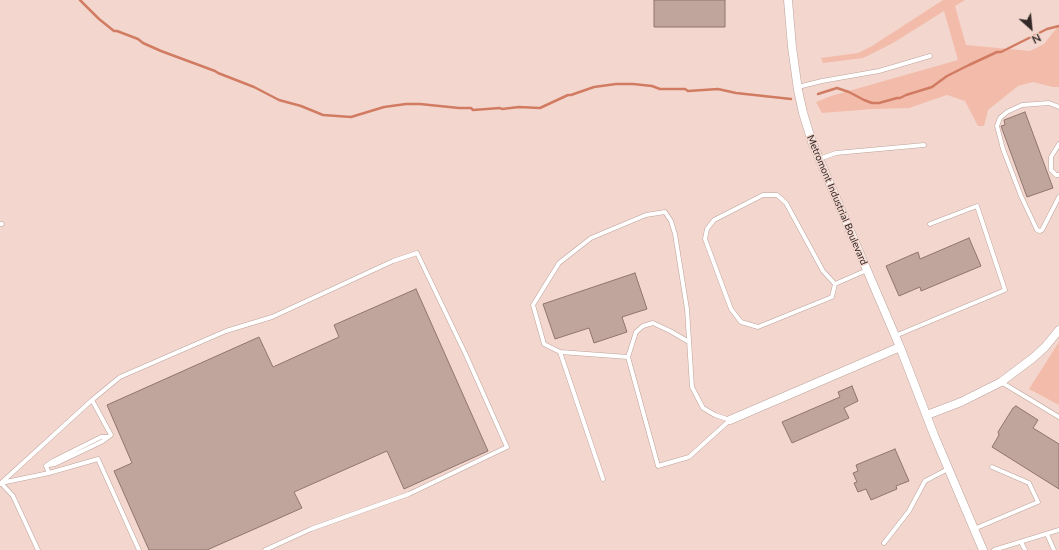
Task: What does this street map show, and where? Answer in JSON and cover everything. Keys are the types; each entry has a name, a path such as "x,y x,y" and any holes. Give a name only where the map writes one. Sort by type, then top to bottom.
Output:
{"street":[{"name":"Metromont Industrial Boulevard","path":"788,0 792,47 798,86 808,132 900,347 948,469 983,550"},
{"path":"927,414 961,402 1001,382 1033,358 1045,347 1059,330"},
{"path":"730,420 900,347"}],"lane":[{"path":"798,86 879,71 930,56"},
{"path":"1059,107 1049,103 1022,105 1007,112 1000,118 997,126 1003,149 1021,196 1037,230 1042,230 1059,197"},
{"path":"1059,144 1051,157 1051,170 1056,175 1059,175"},
{"path":"819,159 836,153 924,146"},
{"path":"763,195 777,195 786,203 823,270 835,284 832,297 758,327 741,322 731,310 705,239 707,229 714,220 763,195"},
{"path":"895,336 1005,290 977,206 930,224"},
{"path":"628,357 560,352 544,344 534,305 559,263 591,238 646,215 665,212 671,221 675,234 687,309 692,387 703,408 715,415 730,420 690,457 658,466 628,357 636,332 643,326 653,323 689,342"},
{"path":"0,483 92,400 120,377 226,330 272,317 394,261 417,253 466,355 507,447 409,494 311,529 265,550"},
{"path":"835,284 867,270"},
{"path":"560,352 603,479"},
{"path":"1001,382 1059,417"},
{"path":"49,473 46,466 52,461 101,437 111,435 92,400"},
{"path":"0,483 49,473 98,459 139,550"},
{"path":"974,529 1038,502 1029,483 992,467"},
{"path":"884,543 909,511 925,481 948,469"},
{"path":"0,483 13,496 38,550"},
{"path":"994,550 1059,530"},
{"path":"1047,534 1054,550"},
{"path":"1021,542 1025,550"}],"shaded area":[{"path":"943,0 965,0 955,6 966,45 1030,51 1044,44 1059,25 1059,87 1033,82 1018,86 988,110 984,126 978,126 965,101 947,95 909,108 822,113 816,102 831,96 958,60 944,11 893,43 863,58 823,63 821,58 858,53 872,46"},
{"path":"1059,342 1059,405 1029,389"}],"building":[{"path":"654,0 725,0 725,27 654,27"},
{"path":"1025,112 1053,188 1027,197 1001,126 1005,125 1004,120"},
{"path":"969,238 981,266 921,291 920,287 899,296 886,266 918,252 920,259"},
{"path":"635,273 647,309 622,317 627,332 594,343 589,328 555,339 543,304"},
{"path":"416,289 488,451 404,489 387,451 294,492 302,508 207,550 149,550 114,471 132,463 107,405 259,337 273,367 339,337 334,325"},
{"path":"852,386 858,401 844,408 849,418 792,443 782,422 840,397 838,392"},
{"path":"1016,406 1038,420 1033,428 1059,444 1059,489 992,447 999,435 998,432 1013,408"},
{"path":"895,449 909,481 896,486 897,489 871,500 866,489 858,492 854,483 857,482 853,473 858,471 856,465"}],"waterway":[{"path":"80,0 99,19 114,31 138,39 143,43 161,51 254,87 279,100 301,106 323,115 351,117 384,107 406,104 471,108 473,110 519,107 540,108 568,95 594,87 616,84 652,86 660,89 685,89 688,91 718,89 736,93 791,99"},
{"path":"818,94 837,88 872,103 879,103 900,98 932,87 947,76 969,65 997,52 1001,52 1047,29 1059,26"}]}
